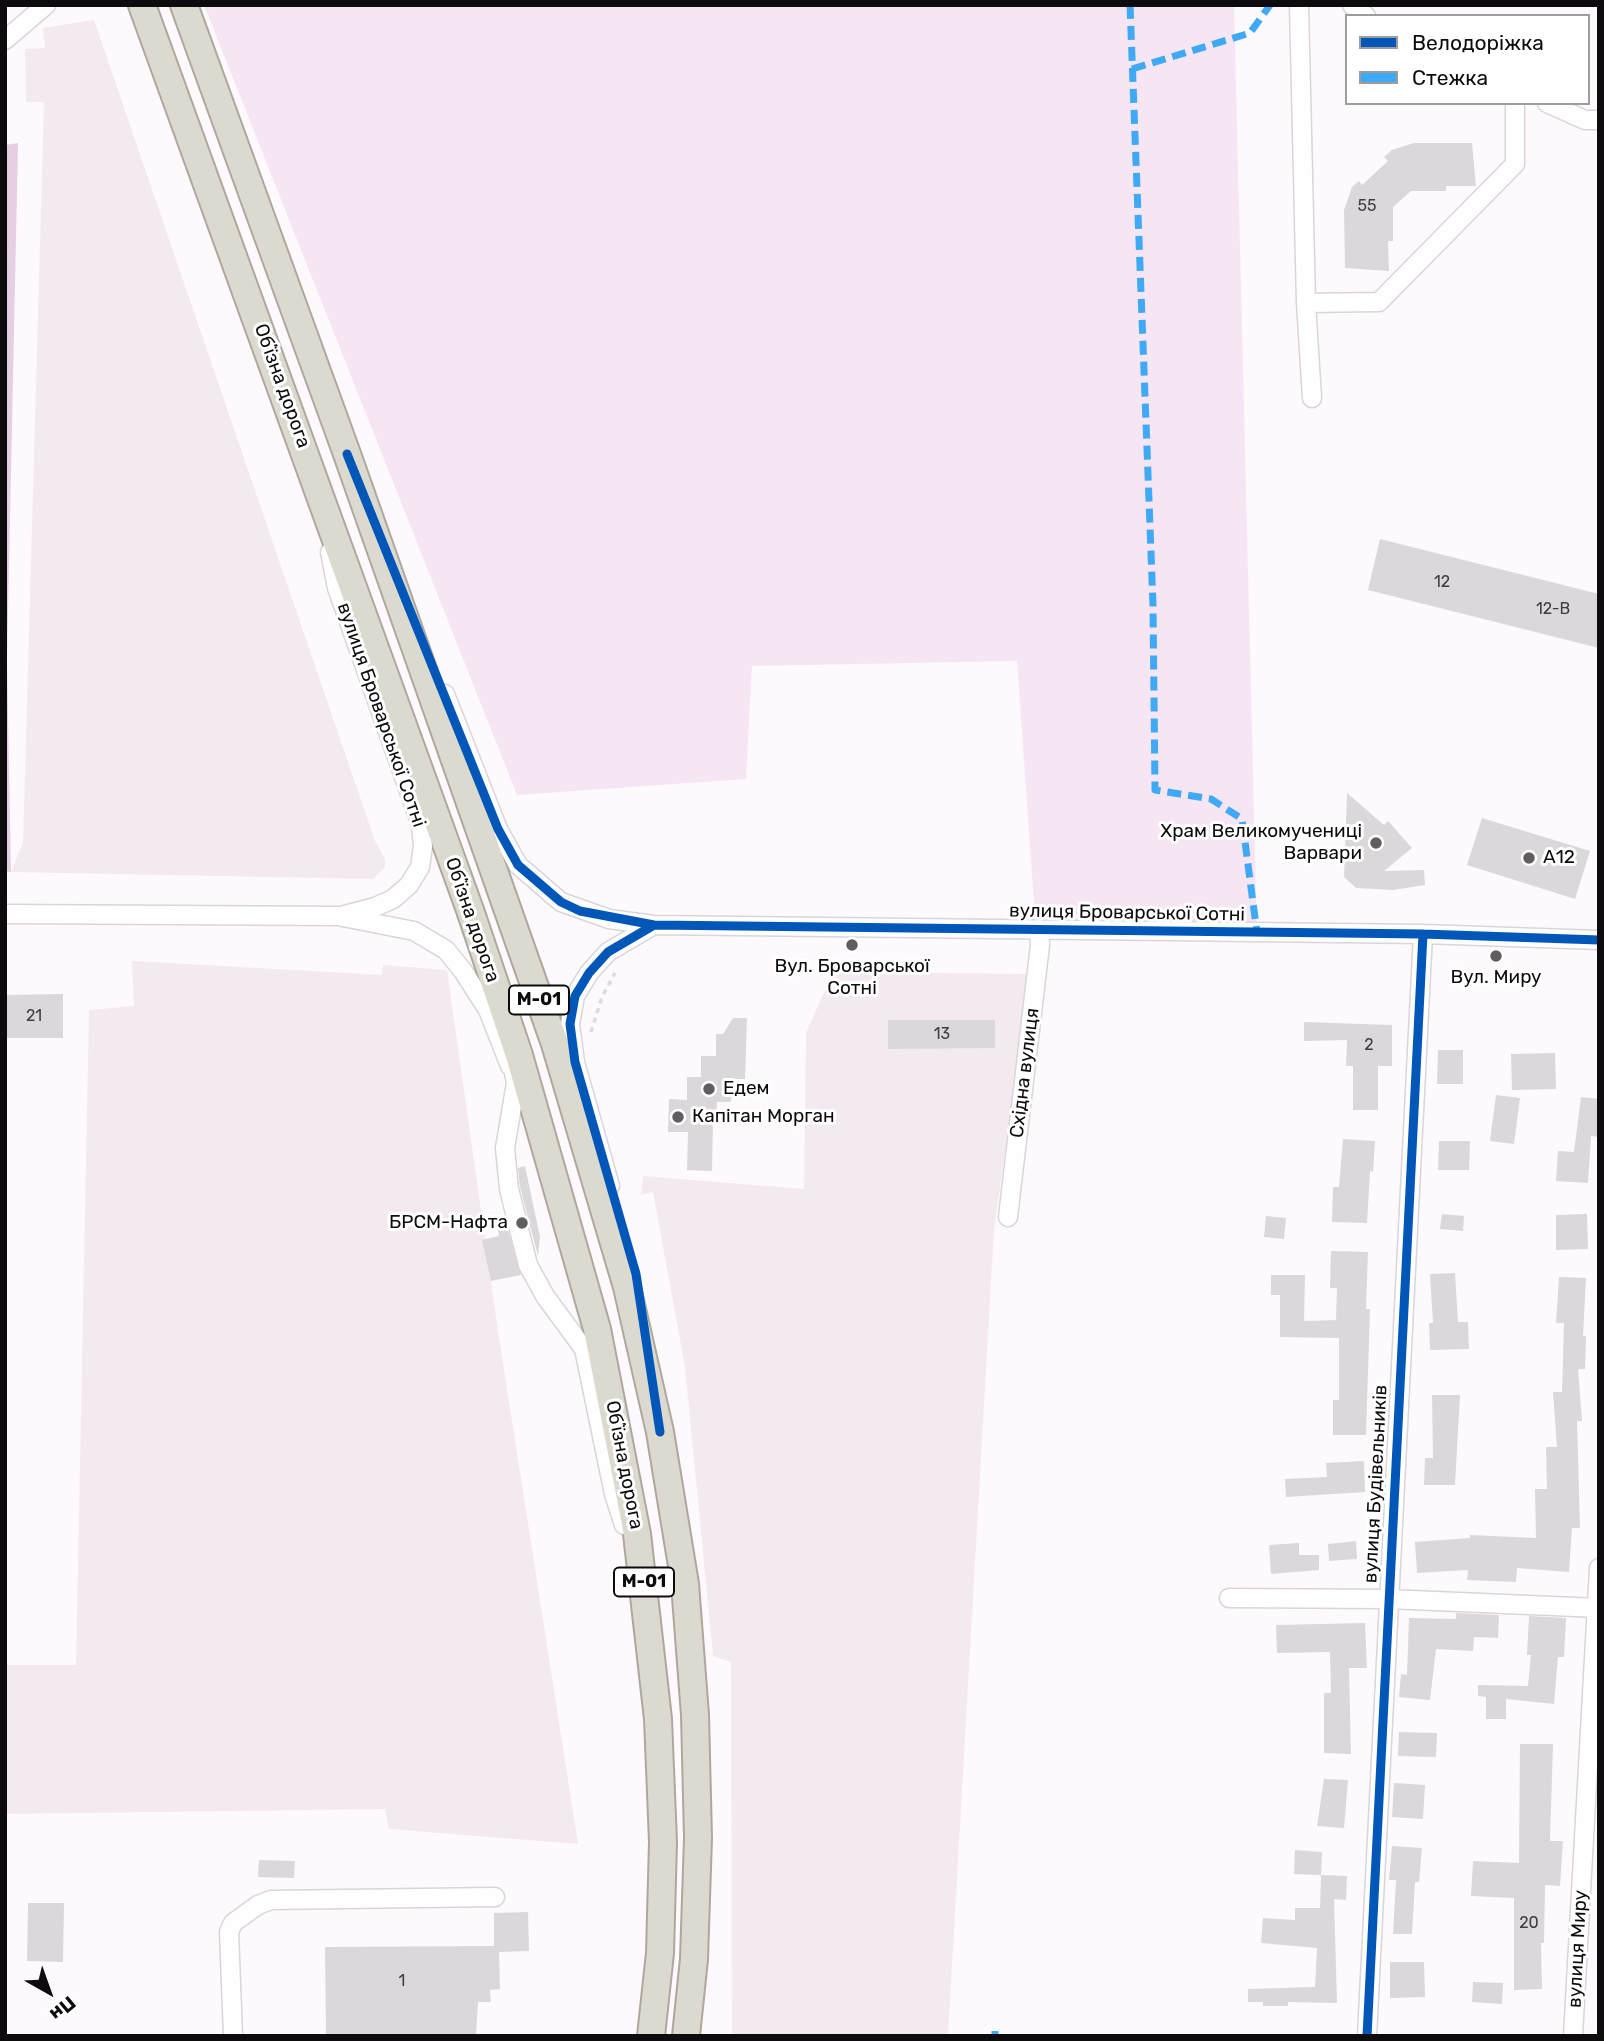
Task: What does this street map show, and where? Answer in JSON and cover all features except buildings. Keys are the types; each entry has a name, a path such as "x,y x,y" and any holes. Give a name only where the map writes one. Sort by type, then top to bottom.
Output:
{"highway":[{"name":"Обʼїзна дорога","path":"142,5 311,466 502,1006 541,1129 597,1329 645,1588 658,1720 663,1842 660,1953 651,2036"},
{"name":"Обʼїзна дорога","path":"184,5 347,454 555,1044 626,1287 660,1432 685,1584 695,1715 698,1838 694,1959 686,2036"}],"street":[{"path":"5,40 46,5"},
{"path":"1299,5 1306,303 1312,398"},
{"path":"1306,303 1379,302 1515,164 1515,105"},
{"path":"1551,105 1584,120 1599,120"},
{"name":"вулиця Броварської Сотні","path":"347,454 498,829 518,865 561,902 580,911 654,925 1423,934 1599,940"},
{"name":"вулиця Броварської Сотні","path":"311,466 337,588 421,825 424,846 420,867 408,885 393,899 375,907 338,916"},
{"name":"вулиця Броварської Сотні","path":"5,914 338,916 414,931 446,950 488,1010 516,1083 541,1129"},
{"path":"654,925 608,952 589,973 575,996 570,1024 575,1062 636,1274 660,1432"},
{"name":"Східна вулиця","path":"1008,1217 1040,945 1039,929"},
{"name":"вулиця Будівельників","path":"1367,2036 1423,934"},
{"path":"502,1006 516,1083 505,1148 509,1189 528,1265 545,1296 584,1349 614,1494 645,1588"},
{"name":"вулиця Миру","path":"1573,2036 1599,1568"},
{"path":"1229,1598 1388,1599 1598,1608"},
{"path":"233,2036 229,1932 233,1923 258,1905 271,1900 495,1897"}],"path":[{"path":"591,1032 601,997 618,968"}],"shaded area":[{"path":"204,5 1234,5 1257,933 1035,917 1017,661 752,666 746,779 517,795"},
{"path":"94,20 375,841 385,859 385,867 373,879 11,872 23,843 44,102 26,102 25,49 45,48 43,28"},
{"path":"18,143 7,660 11,872 5,871 5,145"},
{"path":"132,961 382,975 383,965 447,970 498,1331 578,1844 389,1829 385,1809 5,1814 6,1665 76,1665 89,1010 134,1006"},
{"path":"833,972 1030,974 994,1230 948,2036 732,2036 731,1662 713,1656 685,1367 653,1192 641,1195 643,1176 804,1189 806,1033"}],"marked path":[{"path":"1130,5 1153,605 1155,790 1211,799 1242,819 1257,933"},
{"path":"1132,69 1250,33 1270,5"},
{"path":"995,2031 995,2036"}],"cycle path":[{"path":"347,454 498,829 518,865 561,902 580,911 654,925 1423,934 1599,940"},
{"path":"654,925 608,952 589,973 575,996 570,1024 575,1062 636,1274 660,1432"},
{"path":"1367,2036 1423,934"}],"place":[{"name":"Храм Великомучениці Варвари","path":"1376,843"},
{"name":"А12","path":"1529,858"},
{"name":"Вул. Броварської Cотні","path":"852,945"},
{"name":"Вул. Миру","path":"1496,956"},
{"name":"Едем","path":"709,1089"},
{"name":"Капітан Морган","path":"678,1117"},
{"name":"БРСМ-Нафта","path":"522,1223"}]}
